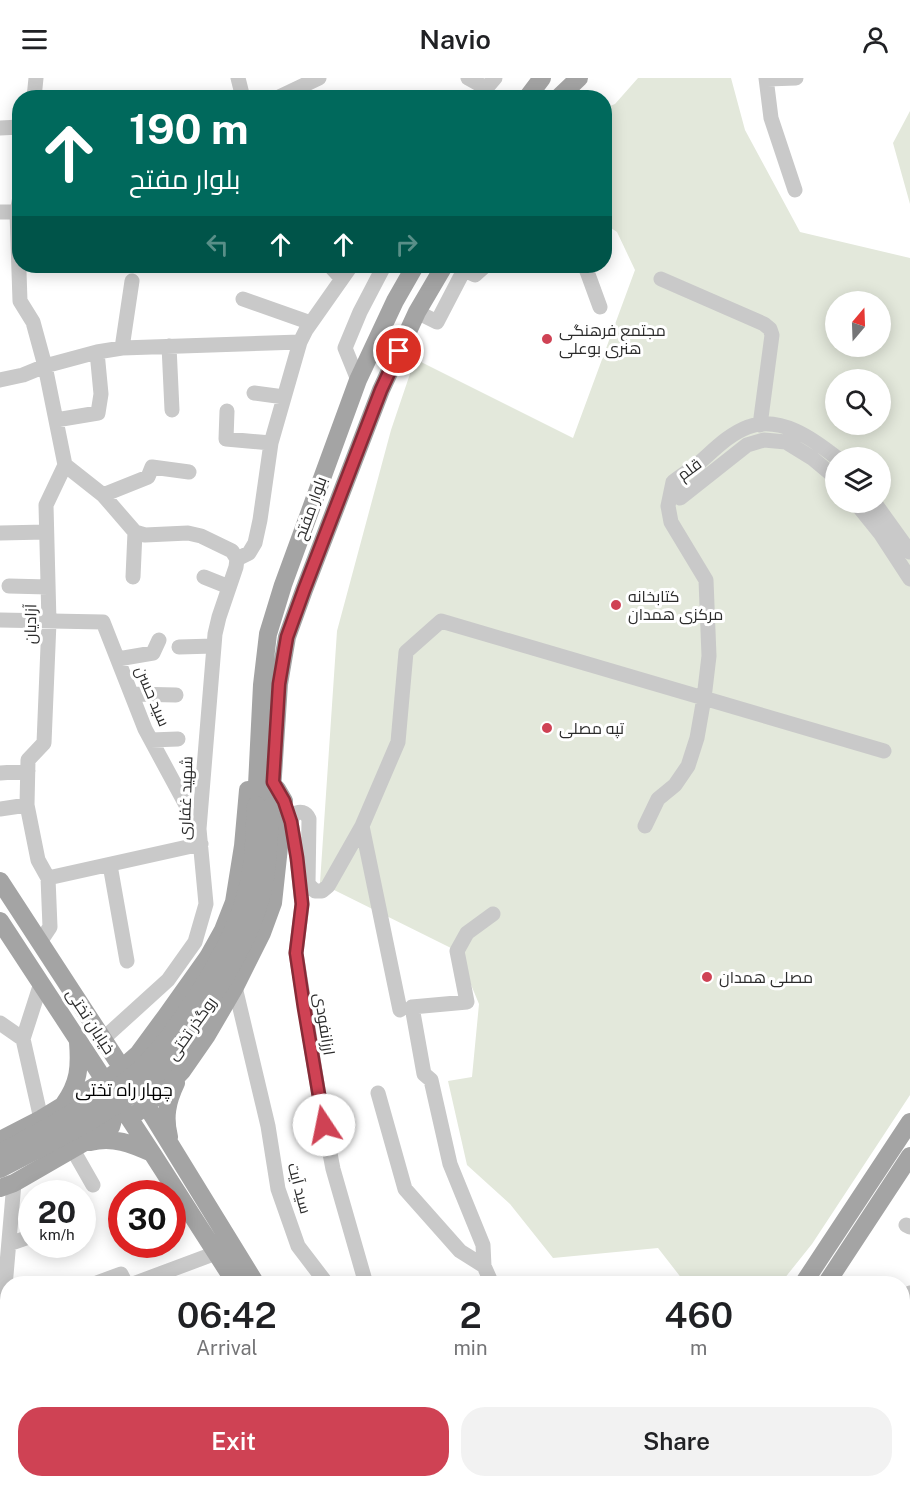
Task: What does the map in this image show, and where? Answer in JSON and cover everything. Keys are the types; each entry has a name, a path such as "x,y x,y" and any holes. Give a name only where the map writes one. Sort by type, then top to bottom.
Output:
{"main road":[{"path":"566,90 579,78"},
{"name":"بلوار مفتح","path":"270,804 258,766 262,685 268,634 287,574 358,380 395,301 411,273"},
{"name":"بلوار مفتح","path":"270,804 279,684 287,637 381,390 417,312 440,273"},
{"path":"0,1140 41,1119 105,1080 138,1054 208,957 223,930 234,902 243,846 249,785 258,766"},
{"path":"171,1145 166,1123 166,1108 171,1092 235,987 262,933 273,903 270,804"},
{"name":"روگذر تختی","path":"0,1153 92,1102 140,1070 177,1026 212,973 238,920 270,804"},
{"name":"روگذر تختی","path":"0,1169 121,1102 153,1078 175,1053 226,975 256,914 263,885 270,804"},
{"name":"خیابان تختی","path":"0,881 105,1041 251,1276"},
{"name":"خیابان تختی","path":"0,921 231,1276"},
{"path":"105,1041 117,1049 131,1049 166,1016"},
{"path":"63,1105 72,1093 76,1082 79,1057 78,1040"},
{"path":"138,1054 137,1067 140,1078 152,1086 166,1088"},
{"path":"129,1118 146,1106 182,1071"},
{"path":"7,1186 111,1127 114,1118 113,1108 109,1101 96,1092 87,1090"},
{"path":"808,1276 910,1122"},
{"path":"78,1147 94,1141 114,1140 152,1153"},
{"path":"831,1276 910,1156"}],"street":[{"path":"294,90 319,78"},
{"path":"468,78 485,90"},
{"path":"795,190 771,118 767,79 796,78"},
{"path":"19,273 20,301 33,322 45,366 65,465 103,495 135,532 145,535 188,533 201,536 232,551 237,559 249,553 255,543 271,443 300,342 310,323 346,273"},
{"path":"336,273 342,279"},
{"path":"358,380 345,348 380,273"},
{"path":"417,312 437,322 458,273"},
{"path":"588,273 600,307"},
{"path":"661,279 764,324 770,329 772,335 760,425 774,425 795,431 816,441 825,448"},
{"path":"122,348 132,281"},
{"path":"243,299 310,323"},
{"path":"0,380 97,352 122,348 300,342"},
{"path":"169,346 172,410"},
{"path":"56,420 98,414 101,394 97,352"},
{"path":"254,393 284,397"},
{"path":"227,411 226,439 271,443"},
{"name":"قلم","path":"760,425 747,428 722,443 673,482 680,498 747,446 765,440 786,442 825,469"},
{"name":"آزادیان","path":"48,878 38,860 27,805 28,760 44,743 49,622 46,505 65,465"},
{"path":"103,495 148,477 152,468 189,472"},
{"path":"645,826 658,799 675,785 688,766 697,738 709,656 706,580 671,522 668,506 673,482"},
{"path":"864,513 910,579"},
{"path":"882,513 910,552"},
{"path":"0,533 46,531"},
{"path":"133,578 135,532"},
{"name":"شهید غفاری","path":"105,1041 168,980 195,942 206,904 200,837 215,634 237,559"},
{"path":"204,577 229,587"},
{"path":"9,586 48,587"},
{"path":"0,620 49,622"},
{"path":"291,822 293,815 300,812 309,819 309,884 312,890 322,891 328,886 362,826 398,742 406,652 441,621 885,751"},
{"name":"سید حسن","path":"49,622 103,622 145,729 200,837"},
{"path":"118,659 153,653 159,640"},
{"path":"180,647 214,646"},
{"path":"132,694 176,695"},
{"path":"151,740 178,739"},
{"path":"0,772 28,771"},
{"name":"ارزانفودی","path":"270,804 291,822 302,904 296,953 304,1007 333,1169 364,1276"},
{"path":"0,809 27,805"},
{"path":"362,826 424,1074 430,1080 450,1164 483,1245 484,1266 488,1276"},
{"path":"40,942 50,927 48,878 110,865 200,837"},
{"path":"110,865 127,961"},
{"path":"406,1009 467,1002 457,951 467,933 493,914"},
{"path":"41,983 22,1039 41,1119"},
{"name":"سید آیت","path":"235,987 268,1126 279,1189 298,1246 321,1276"},
{"path":"0,1023 22,1039"},
{"path":"378,1093 405,1189 460,1251 484,1266"},
{"path":"78,1147 91,1180"},
{"path":"6,1276 9,1244 7,1186"},
{"path":"9,1244 18,1241"},
{"path":"157,1276 216,1253"}],"shaded area":[{"path":"638,78 731,78 745,130 800,232 910,258 910,1095 812,1244 786,1276 680,1276 658,1248 553,1258 510,1204 467,1165 448,1081 472,1077 479,1004 457,951 320,883 337,631 391,430 415,359 573,438 635,270 617,232 612,229 612,105"},
{"path":"910,111 910,204 893,143"}],"place":[{"name":"مجتمع فرهنگی هنری بوعلی","path":"547,339"},
{"name":"کتابخانه مرکزی همدان","path":"616,605"},
{"name":"تپه مصلی","path":"547,728"},
{"name":"مصلی همدان","path":"707,977"}],"district":[{"name":"چهار راه تختی","path":"124,1090"}],"route":[{"path":"324,1125 296,953 302,904 297,858 291,822 284,801 273,782 279,684 287,637 381,390 399,351"}]}
